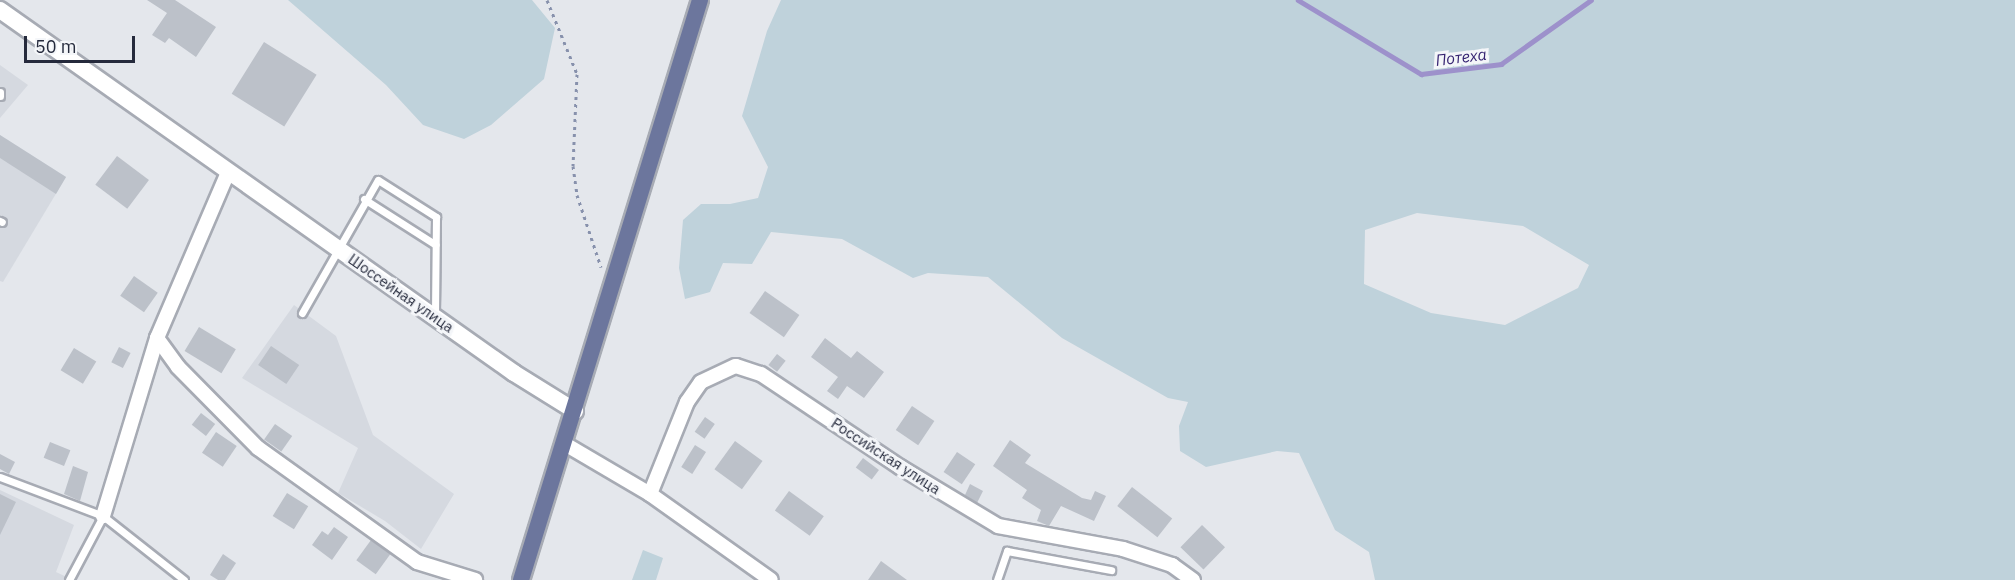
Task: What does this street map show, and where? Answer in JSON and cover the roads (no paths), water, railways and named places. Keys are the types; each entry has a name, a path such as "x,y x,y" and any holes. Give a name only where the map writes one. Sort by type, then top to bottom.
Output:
{"main road":[{"path":"521,580 565,444 700,0"}],"street":[{"name":"Шоссейная улица","path":"0,10 514,374 575,411"},
{"path":"103,516 157,338 228,172"},
{"path":"157,338 178,367 258,448 417,562 475,580"},
{"name":"Российская улица","path":"650,494 687,402 701,382 736,366 761,374 900,467 998,526 1123,549 1172,565 1193,580"},
{"path":"565,444 650,494 771,580"}],"lane":[{"path":"302,313 364,199 378,180 436,217 435,316"},
{"path":"364,199 436,245"},
{"path":"0,477 103,516 184,580"},
{"path":"69,580 103,516"},
{"path":"997,580 1007,551 1111,570"}],"waterway":[{"name":"Потеха","path":"1298,0 1421,74 1501,64 1591,0"}]}
